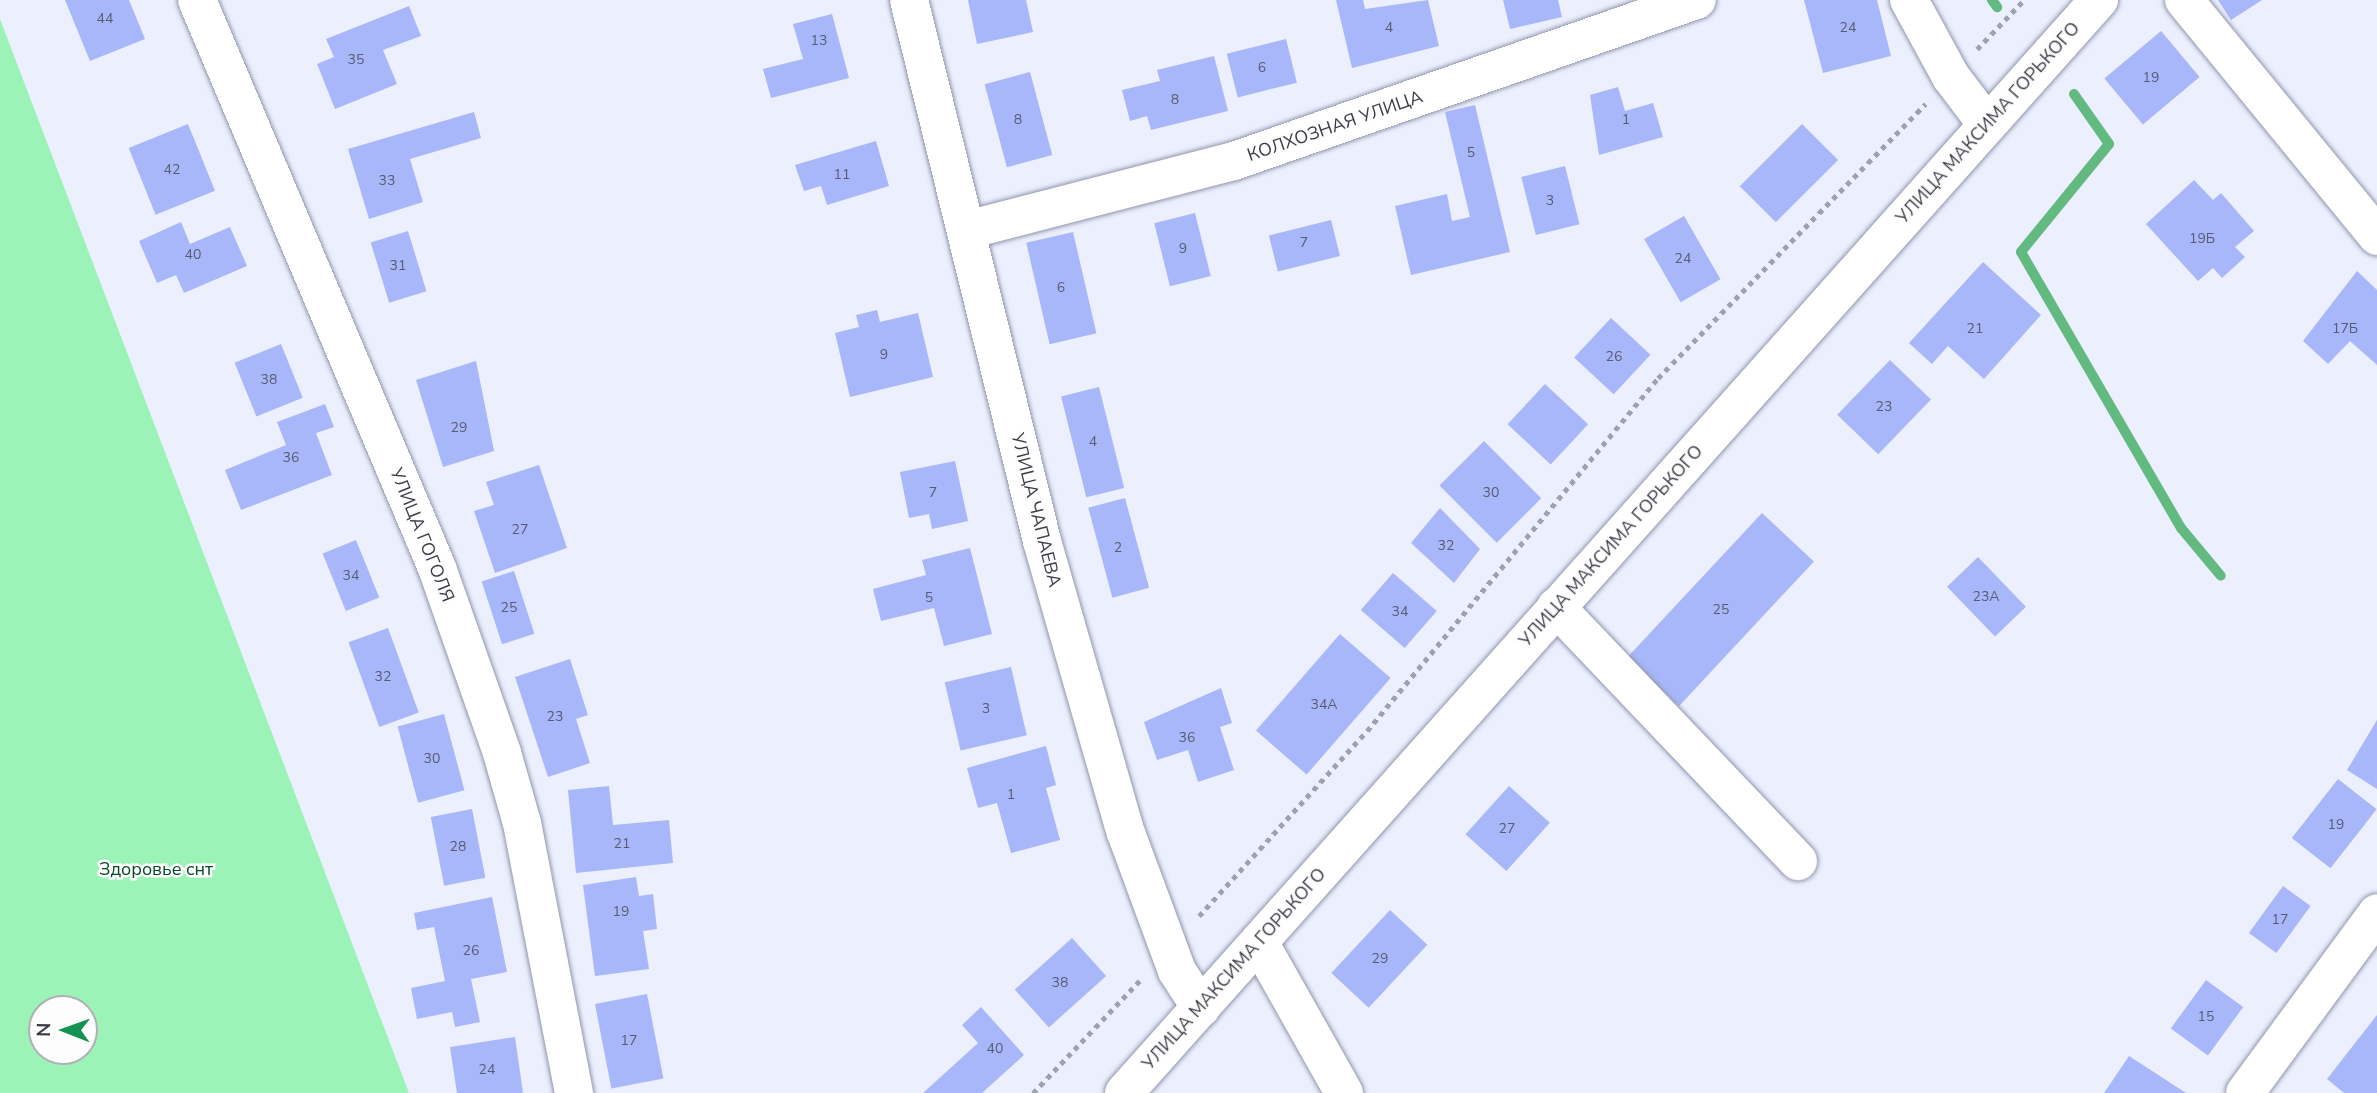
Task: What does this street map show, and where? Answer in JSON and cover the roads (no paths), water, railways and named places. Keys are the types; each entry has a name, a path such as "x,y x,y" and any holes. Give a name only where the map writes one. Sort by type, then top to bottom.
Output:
{"street":[{"name":"УЛИЦА ГОГОЛЯ","path":"197,0 437,568 497,739 522,823 574,1093"},
{"name":"УЛИЦА ЧАПАЕВА","path":"909,0 1042,541 1126,834 1169,949 1200,1008"},
{"name":"КОЛХОЗНАЯ УЛИЦА","path":"967,230 1234,161 1697,0"},
{"path":"1909,0 1951,78 1986,123"},
{"name":"УЛИЦА МАКСИМА ГОРЬКОГО","path":"1124,1093 1986,123 2099,0"},
{"path":"2184,0 2377,236"},
{"path":"1556,607 1798,861"},
{"path":"2245,1093 2377,913"},
{"path":"1259,942 1345,1093"}],"waterway":[{"path":"1992,0 1997,7"},
{"path":"2074,94 2109,144 2021,252 2181,528 2221,576"}],"park label":[{"name":"Здоровье снт","path":"156,869"}]}
